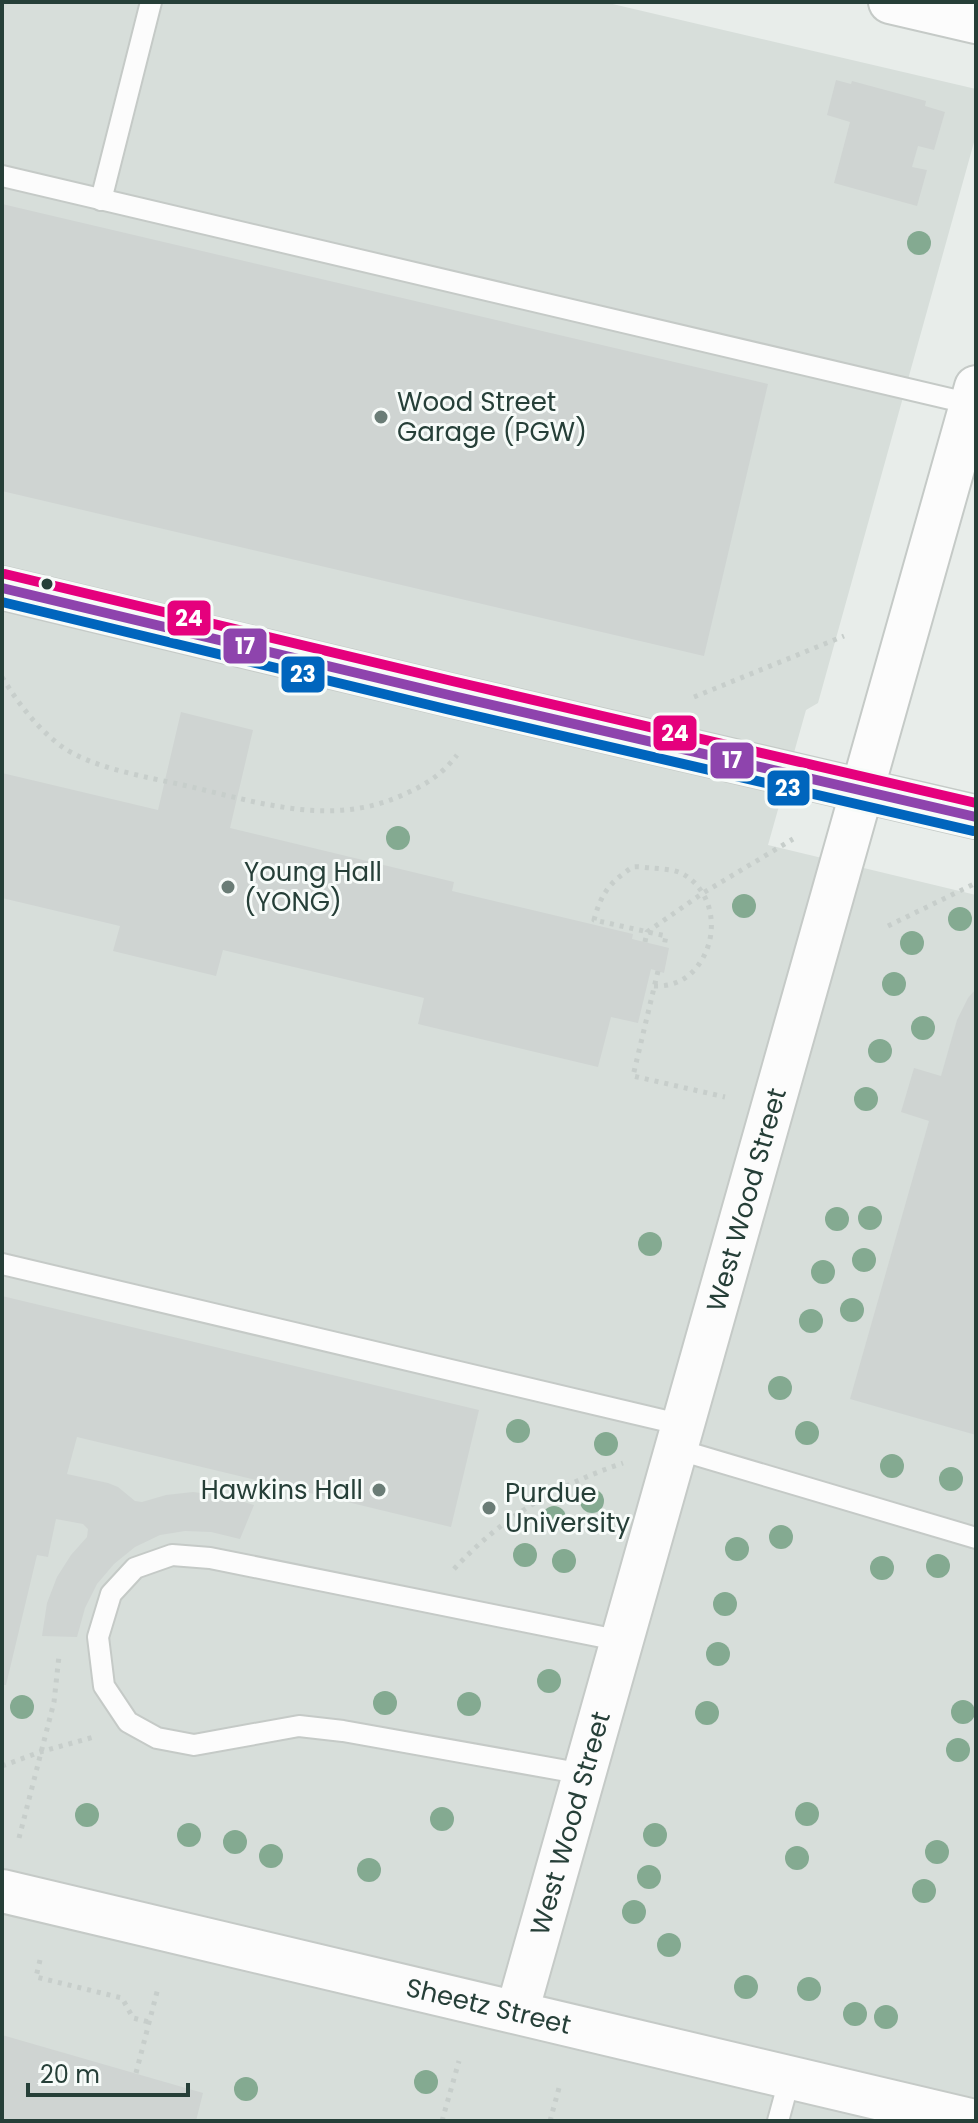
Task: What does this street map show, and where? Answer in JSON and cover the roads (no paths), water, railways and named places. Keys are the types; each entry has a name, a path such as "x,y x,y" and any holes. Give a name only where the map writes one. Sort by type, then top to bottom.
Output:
{"street":[{"path":"890,2 976,22"},
{"name":"West Wood Street","path":"517,2012 974,399"},
{"path":"2,588 976,817"},
{"name":"Sheetz Street","path":"2,1891 974,2121"}],"lane":[{"path":"101,200 151,2"},
{"path":"2,176 974,399"},
{"path":"2,1264 680,1437 976,1538"},
{"path":"584,1774 299,1726 194,1745 157,1738 128,1722 104,1686 98,1637 111,1594 135,1568 172,1555 210,1558 622,1641"},
{"path":"778,2121 790,2077"}],"place":[{"name":"Wood Street Garage (PGW)","path":"381,417"},
{"name":"Young Hall (YONG)","path":"228,887"},
{"name":"Hawkins Hall","path":"379,1490"},
{"name":"Purdue University","path":"489,1508"}]}
